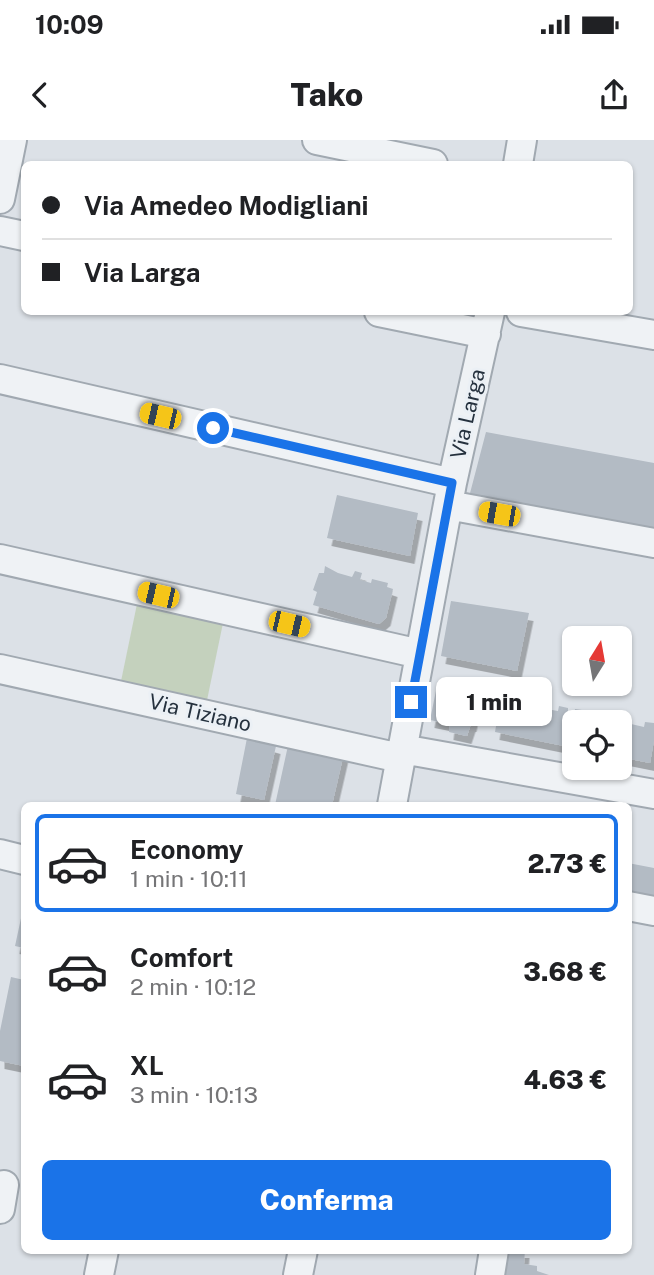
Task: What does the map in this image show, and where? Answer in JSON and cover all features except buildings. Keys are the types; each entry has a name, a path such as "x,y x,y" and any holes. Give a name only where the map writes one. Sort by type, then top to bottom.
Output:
{"street":[{"path":"0,199 12,140"},
{"path":"317,140 418,161"},
{"path":"518,161 522,140"},
{"path":"0,231 21,235"},
{"path":"409,315 488,323"},
{"path":"538,315 654,335"},
{"name":"Via Larga","path":"392,802 450,494 488,323"},
{"path":"0,379 654,543"},
{"path":"0,559 420,654"},
{"name":"Via Tiziano","path":"0,668 401,753 654,794"},
{"path":"0,855 21,859"},
{"path":"632,907 654,911"},
{"path":"99,1275 103,1254"},
{"path":"490,1275 493,1254"}],"green space":[{"path":"137,604 223,623 206,705 120,686"}],"route":[{"path":"213,428 452,483 411,702"}]}
